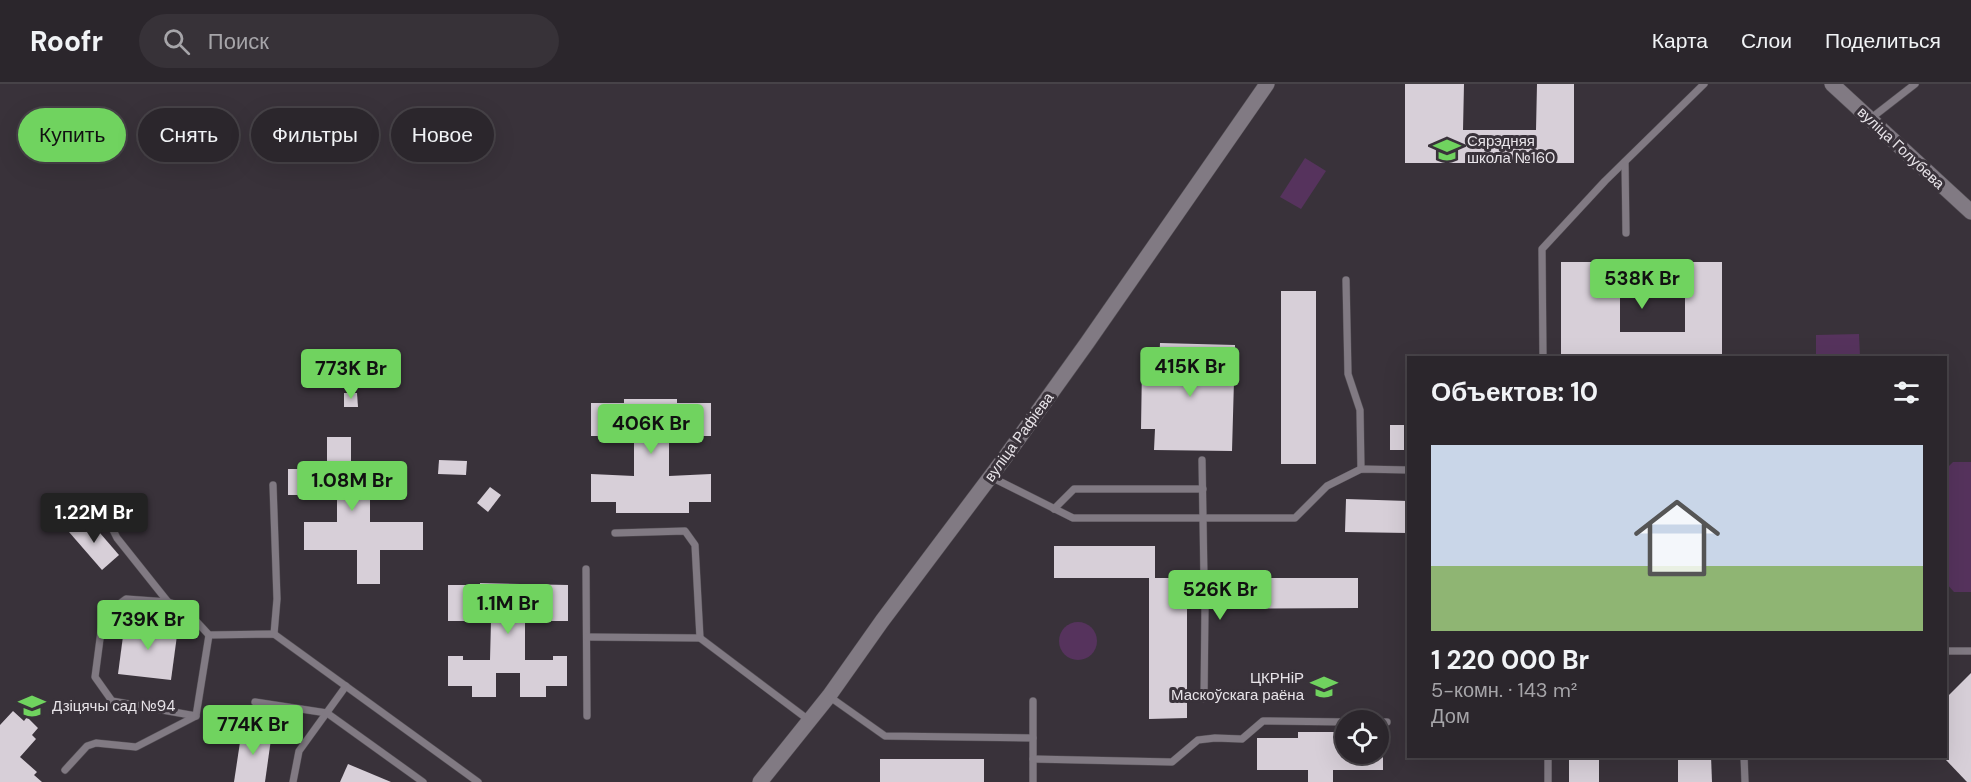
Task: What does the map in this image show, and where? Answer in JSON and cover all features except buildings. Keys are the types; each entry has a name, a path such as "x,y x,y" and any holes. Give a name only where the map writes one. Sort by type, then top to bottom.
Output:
{"main road":[{"name":"вуліца Рафіева","path":"760,782 829,696 990,477 1087,343 1267,84"},
{"name":"вуліца Голубева","path":"1832,84 1971,212"}],"lane":[{"path":"1543,356 1542,249 1704,84"},
{"path":"1869,120 1915,84"},
{"path":"1625,162 1626,233"},
{"path":"1346,280 1348,375 1360,410 1361,469"},
{"path":"1202,460 1204,578"},
{"path":"990,477 1073,518 1295,518 1328,486 1361,469 1407,470"},
{"path":"273,485 277,599 274,634"},
{"path":"1054,509 1074,489 1203,489"},
{"path":"108,520 117,537 168,602"},
{"path":"615,533 684,531 689,536 695,545 700,638"},
{"path":"586,569 587,716"},
{"path":"196,716 112,701 95,677 103,616 126,599 168,602 182,606 209,635 274,634 478,782"},
{"path":"1204,699 1205,609"},
{"path":"196,716 209,635"},
{"path":"587,637 700,638 810,721"},
{"path":"1947,651 1971,651"},
{"path":"293,782 299,752 346,686"},
{"path":"829,696 885,736 1034,738"},
{"path":"1033,701 1033,782"},
{"path":"255,702 327,713 423,782"},
{"path":"65,770 76,755 87,746 96,743 136,747 196,716"},
{"path":"1033,759 1172,762 1198,740 1242,739 1263,721 1335,722"},
{"path":"1548,758 1548,782"},
{"path":"1744,758 1745,782"}],"shaded area":[{"path":"1305,158 1326,171 1301,209 1280,197"},
{"path":"1859,334 1860,356 1816,356 1816,335"},
{"path":"1953,462 1971,462 1971,592 1954,592 1947,584 1947,468"},
{"path":"1078,622 1092,627 1097,641 1092,655 1078,660 1064,655 1059,641 1064,627"}],"place":[{"name":"Сярэдняя школа №160","path":"1447,150"},
{"name":"ЦКРНіР Маскоўскага раёна","path":"1324,687"},
{"name":"Дзіцячы сад №94","path":"32,706"}]}
